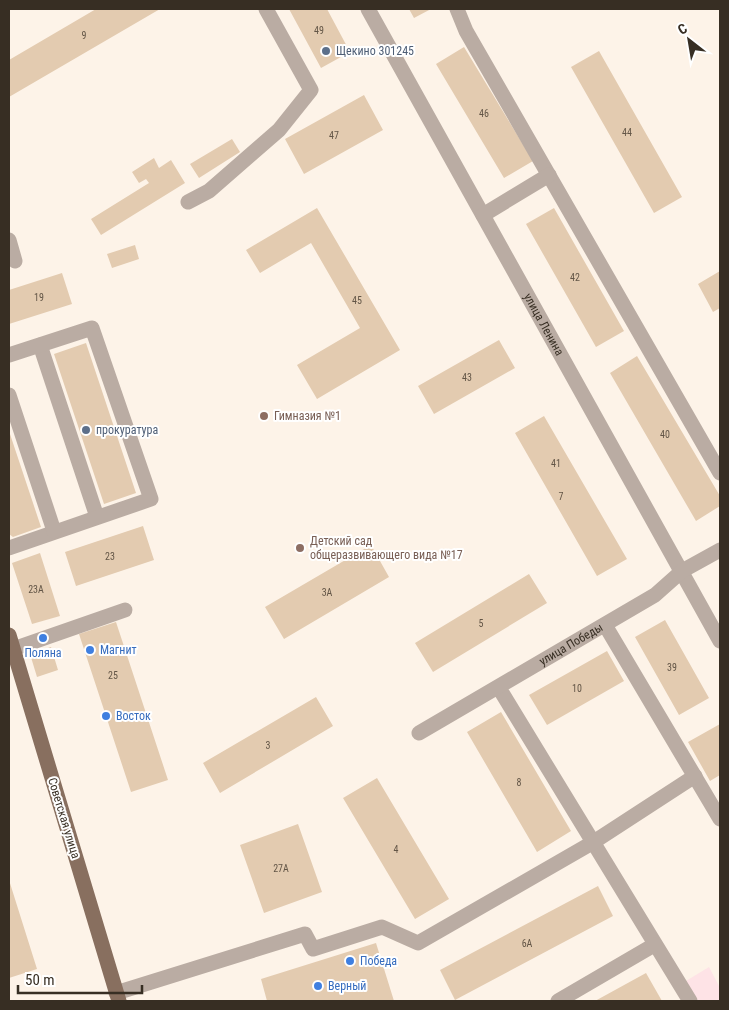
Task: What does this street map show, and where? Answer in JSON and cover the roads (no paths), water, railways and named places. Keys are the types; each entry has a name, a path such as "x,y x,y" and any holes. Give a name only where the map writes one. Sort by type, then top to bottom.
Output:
{"main road":[{"name":"Советская улица","path":"10,644 117,997"}],"street":[{"path":"188,202 209,191 279,130 311,90 266,9"},
{"name":"улица Ленина","path":"368,9 720,641"},
{"path":"456,9 466,31 720,473"},
{"path":"483,215 549,175"},
{"path":"9,240 15,261"},
{"path":"9,355 92,328 151,498 9,548"},
{"path":"40,345 97,517"},
{"path":"9,395 54,531"},
{"name":"улица Победы","path":"419,734 655,595 682,571 720,550"},
{"path":"10,644 126,610"},
{"path":"605,625 720,819"},
{"path":"499,688 690,1001"},
{"path":"117,997 305,934 312,949 382,927 418,943 592,843 695,776"},
{"path":"558,1001 654,944"}],"place":[{"name":"Щекино 301245","path":"326,51"},
{"name":"Гимназия №1","path":"264,416"},
{"name":"прокуратура","path":"86,430"},
{"name":"Детский сад общеразвивающего вида №17","path":"300,548"},
{"name":"Поляна","path":"43,638"},
{"name":"Магнит","path":"90,650"},
{"name":"Восток","path":"106,716"},
{"name":"Победа","path":"350,961"},
{"name":"Верный","path":"318,986"}]}
